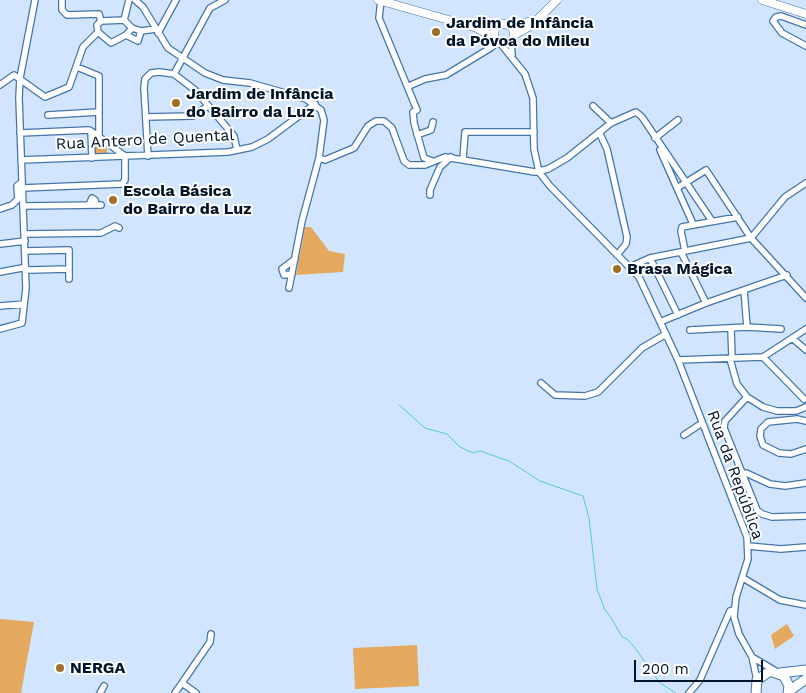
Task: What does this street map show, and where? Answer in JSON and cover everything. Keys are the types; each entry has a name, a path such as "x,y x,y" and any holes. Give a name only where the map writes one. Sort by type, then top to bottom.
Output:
{"highway":[{"path":"746,693 756,686 765,672 806,670"},
{"path":"778,672 787,681 788,692"},
{"path":"788,692 806,679"}],"main road":[{"path":"380,0 477,28 506,44 537,20 557,0"},
{"path":"762,0 806,19"},
{"path":"792,14 806,14"},
{"path":"477,28 503,24 510,26 537,20"},
{"path":"497,26 494,32 498,40"},
{"path":"510,26 512,38"}],"street":[{"path":"0,329 22,323 26,288 27,269 20,132 20,78 35,0"},
{"path":"62,0 62,10 66,14 100,14 101,21"},
{"path":"124,20 129,0"},
{"path":"135,0 143,7 168,48 183,59 222,80 250,83 306,99 321,110 324,120 319,158 302,221 289,288"},
{"path":"157,31 176,0"},
{"path":"174,74 210,8 225,0"},
{"path":"380,0 379,18 409,86 417,110 413,112 424,158 432,161"},
{"path":"806,25 792,14 776,18 774,24 782,33 806,46"},
{"path":"132,28 126,36 111,43 98,32 97,25 101,21 124,20 132,28 141,31 157,31"},
{"path":"126,36 138,41 141,31"},
{"path":"0,85 14,75 45,97 69,87 83,47 98,32"},
{"path":"512,38 512,55"},
{"path":"409,86 425,79 446,75 492,47 498,40 512,55 525,74 533,98 538,169"},
{"path":"77,67 98,76 99,137"},
{"path":"148,156 145,79 151,73 174,74 195,90 234,136 237,150"},
{"name":"Rua Antero de Quental","path":"21,160 148,156 237,150 252,147 268,138 315,104"},
{"path":"146,117 194,116 208,106"},
{"path":"593,106 611,123"},
{"path":"48,114 99,112"},
{"path":"319,158 325,160 354,148 368,126 376,121 384,121 392,128 404,161 409,165 416,166 438,158 450,157 532,171 567,158 611,123 636,112 642,117 712,221"},
{"path":"657,140 678,120"},
{"path":"417,135 431,130 433,122"},
{"path":"0,208 12,206 18,199 17,186 119,186 125,180 125,156 91,131 20,132"},
{"path":"91,131 92,158"},
{"path":"463,160 465,132 534,132"},
{"path":"599,132 607,149 627,237 626,244 617,255"},
{"path":"657,140 693,224"},
{"path":"430,195 430,190 440,167 450,157"},
{"name":"Rua da República","path":"538,169 550,186 639,277 678,360 743,528 748,546 748,559 734,610 736,628 752,657"},
{"path":"677,188 706,170 751,238 787,275 806,298"},
{"path":"630,267 650,258 751,238 785,197 806,183"},
{"path":"23,206 99,205"},
{"path":"706,303 683,251 681,231 684,226 738,216"},
{"path":"0,244 24,237 101,233 115,226 119,228"},
{"path":"25,251 69,250 69,279"},
{"path":"650,258 678,315"},
{"path":"292,274 284,275 282,269 294,259"},
{"path":"0,272 22,268 69,269"},
{"path":"660,322 706,303 787,275"},
{"path":"26,288 31,294"},
{"path":"744,290 747,327"},
{"path":"0,306 24,304"},
{"path":"690,330 747,327 781,328"},
{"path":"731,329 731,358 737,384 747,397 777,411 796,411 806,407"},
{"path":"678,360 762,357 806,329"},
{"path":"541,383 555,395 585,396 598,392 642,348 666,334"},
{"path":"792,338 806,350"},
{"path":"762,357 806,399"},
{"path":"747,397 724,424 757,510 762,514 772,517 806,516"},
{"path":"777,411 778,420"},
{"path":"796,411 797,419"},
{"path":"806,421 797,419 768,422 761,429 760,436 763,444 779,454 791,454 806,449"},
{"path":"684,435 702,423"},
{"path":"743,474 746,473 770,484 785,486 806,483"},
{"path":"748,546 781,549 806,548"},
{"path":"743,578 780,600 806,604"},
{"path":"688,693 700,680 730,611 734,610"},
{"path":"175,693 213,642 211,634"},
{"path":"752,657 778,672"},
{"path":"752,657 756,686"},
{"path":"182,683 196,693"},
{"path":"100,693 104,686"}],"shaded area":[{"path":"96,140 107,147 107,155 94,155 94,141"},
{"path":"305,227 311,227 329,251 345,254 343,272 296,275"},
{"path":"0,619 34,622 21,693 0,693"},
{"path":"787,624 794,636 775,649 771,635"},
{"path":"417,645 419,686 355,689 353,648"}],"waterway":[{"path":"399,405 425,428 447,434 460,447 473,453 480,451 509,461 540,481 583,496 589,518 597,589 605,610 622,637 627,639 635,648 660,683 676,693"}],"place":[{"name":"Jardim de Infância da Póvoa do Mileu","path":"436,32"},
{"name":"Jardim de Infância do Bairro da Luz","path":"176,103"},
{"name":"Escola Básica do Bairro da Luz","path":"113,200"},
{"name":"Brasa Mágica","path":"617,269"},
{"name":"NERGA","path":"60,668"}]}
